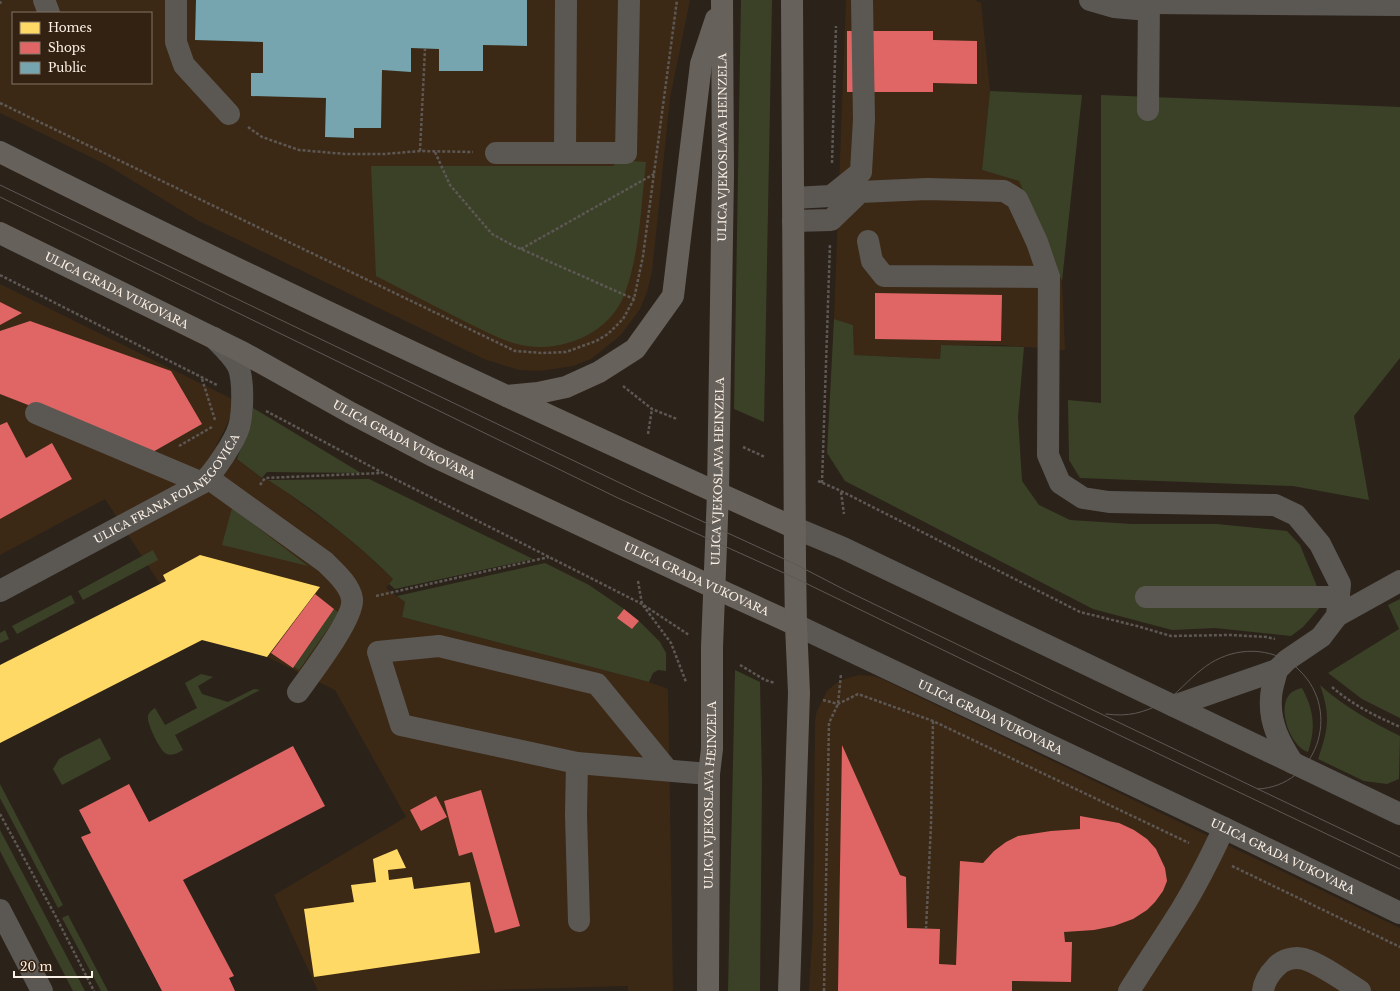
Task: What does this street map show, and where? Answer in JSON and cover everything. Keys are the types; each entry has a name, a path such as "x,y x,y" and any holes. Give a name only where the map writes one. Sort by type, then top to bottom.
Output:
{"main road":[{"path":"789,991 799,693 796,625 795,528 792,0"},
{"path":"506,396 538,393 566,387 599,372 635,349 673,296 701,64 722,2"},
{"name":"ULICA VJEKOSLAVA HEINZELA","path":"708,991 709,774 712,749 712,647 718,493 723,174 722,2"},
{"path":"2,151 255,277 506,396 795,528"},
{"name":"ULICA GRADA VUKOVARA","path":"0,232 242,352 351,413 433,456 796,625"}],"street":[{"path":"44,0 49,12"},
{"path":"176,0 176,42 184,65 229,114"},
{"path":"565,153 566,0"},
{"path":"496,153 626,153 629,0"},
{"path":"793,198 831,196 861,172 864,119 862,0"},
{"path":"1090,0 1114,7 1149,4 1228,2 1400,5"},
{"path":"1148,110 1149,4"},
{"path":"793,221 831,220 860,192 927,189 1004,191 1017,198 1037,242 1049,277 1048,456 1060,483 1083,498 1108,502 1275,505 1296,515 1320,544 1340,584 1338,607 1321,637 1287,660 1277,670 1174,706"},
{"path":"868,241 872,261 884,276 1049,277"},
{"name":"ULICA FRANA FOLNEGOVIĆA","path":"0,591 205,480 231,444 239,428 242,416 241,383 238,368 230,354 213,338"},
{"path":"36,413 152,462 205,480 245,505 325,562 341,579 350,592 352,600 348,616 298,692"},
{"path":"795,528 843,548 1400,814"},
{"path":"1146,597 1338,607 1400,581"},
{"name":"ULICA GRADA VUKOVARA","path":"796,625 1400,913"},
{"path":"663,770 665,767 597,684 439,646 378,652 401,725 578,764 709,774"},
{"path":"1277,670 1271,696 1273,722 1281,744 1292,763"},
{"path":"578,764 576,815 579,921"},
{"path":"1372,801 1394,797 1400,794"},
{"path":"1130,991 1158,944 1181,910 1207,864 1224,828"},
{"path":"0,910 42,991"},
{"path":"1263,991 1269,974 1280,963 1293,958 1304,958 1322,967 1360,991"}],"path":[{"path":"0,4 1,0"},
{"path":"0,103 515,351 543,353 566,352 596,341 608,334 622,319 634,298 643,256 677,0"},
{"path":"831,196 836,19"},
{"path":"420,151 425,49"},
{"path":"229,114 262,137 299,150 365,154 420,151 496,153"},
{"path":"435,152 450,185 492,234 521,249 634,298"},
{"path":"521,249 654,174"},
{"path":"830,240 822,483 841,491 1080,612 1138,626 1171,636 1231,635 1267,637 1280,641"},
{"path":"0,275 202,378 242,396 273,415 383,473 642,604 694,638"},
{"path":"152,462 216,424 202,378"},
{"path":"618,382 652,409 677,419"},
{"path":"647,440 652,409"},
{"path":"737,444 765,457"},
{"path":"245,505 265,478 383,473"},
{"path":"841,491 844,514"},
{"path":"352,600 396,592 549,557"},
{"path":"638,581 642,604"},
{"path":"740,665 765,680"},
{"path":"824,991 829,723 838,704 841,674"},
{"path":"1332,686 1345,698 1364,710 1400,727"},
{"path":"838,704 858,694 933,721 1191,844"},
{"path":"926,928 931,825 933,721"},
{"path":"0,814 55,915 94,991"},
{"path":"1232,866 1400,947"}],"shaded area":[{"path":"0,0 690,0 670,98 652,272 647,292 640,309 621,335 591,359 573,366 540,371 519,370 484,359 197,220 105,164 0,113"},
{"path":"846,0 975,0 981,3 990,91 982,170 1019,181 1062,281 1065,350 1000,345 941,345 940,359 854,355 853,325 834,319"},
{"path":"0,284 234,400 232,412 226,427 216,445 262,478 282,489 344,535 365,553 393,579 386,588 405,602 402,617 649,682 668,689 673,991 628,991 628,986 454,991 318,991 274,895 406,817 335,690 267,657 202,640 191,645 160,584 105,499 0,555"},
{"path":"859,675 873,676 882,679 1400,928 1400,991 809,991 813,927 815,720 817,711 827,691 835,684 845,679"}],"green space":[{"path":"741,0 772,0 764,422 734,409"},
{"path":"990,91 1082,95 1062,281 1019,181 982,170"},
{"path":"1101,95 1400,107 1400,358 1354,416 1369,500 1293,486 1080,478 1069,460 1068,400 1101,403"},
{"path":"619,160 646,162 637,243 631,275 619,305 609,319 597,329 582,338 567,343 550,346 533,347 517,344 475,327 376,276 371,166 613,166"},
{"path":"834,319 853,325 854,355 940,359 941,345 1024,347 1018,417 1022,481 1039,505 1070,520 1132,524 1217,524 1287,531 1300,545 1318,589 1322,605 1303,627 1291,636 1215,628 1172,630 1093,609 845,481 827,453"},
{"path":"253,408 361,473 267,472 262,478 237,459 249,429"},
{"path":"369,479 533,559 395,589 389,584 393,579 349,539 301,502 268,480"},
{"path":"232,508 308,566 222,545"},
{"path":"153,550 158,560 83,600 78,591"},
{"path":"545,563 589,585 624,609 618,618 632,629 639,621 660,642 666,653 666,671 658,670 653,673 649,682 402,617 405,602 397,596"},
{"path":"71,595 75,603 17,634 12,626"},
{"path":"1400,599 1400,718 1362,699 1328,673 1399,629 1388,605"},
{"path":"334,609 339,613 299,670 294,667"},
{"path":"5,630 9,639 0,643 0,633"},
{"path":"735,670 760,682 762,783 760,991 728,991"},
{"path":"201,674 213,677 198,686 202,694 228,702 254,689 260,690 175,735 183,750 170,755 167,754 160,747 154,736 148,720 149,714 155,708 165,725 197,708 185,683"},
{"path":"1320,685 1348,707 1400,736 1399,779 1387,784 1364,781 1318,759 1324,740 1327,723 1326,706"},
{"path":"1302,688 1309,704 1313,727 1308,752 1302,749 1291,736 1285,718 1286,702 1289,695 1295,690"},
{"path":"100,738 111,759 62,785 53,769 59,759"},
{"path":"0,784 63,905 58,908 0,798"},
{"path":"0,830 85,991 73,991 0,851"},
{"path":"68,915 108,991 101,991 62,918"}],"building: Homes":[{"path":"200,555 320,587 267,657 202,640 0,743 0,665 166,581 163,575"},
{"path":"397,849 406,868 388,870 389,880 412,877 414,889 470,882 480,953 314,977 304,909 354,902 351,885 376,882 373,859"}],"building: Shops":[{"path":"847,31 933,31 933,40 977,41 977,84 933,83 933,92 847,92"},
{"path":"875,293 1002,295 1001,341 875,339"},
{"path":"0,302 22,313 0,325"},
{"path":"30,321 171,371 202,424 151,453 0,394 0,331"},
{"path":"7,422 26,458 52,443 72,479 0,519 0,425"},
{"path":"315,594 334,609 293,668 271,653"},
{"path":"624,609 639,621 632,629 617,618"},
{"path":"842,745 900,875 906,877 907,928 940,929 939,964 956,965 960,861 983,863 994,851 1006,842 1018,836 1051,831 1080,829 1080,816 1119,823 1134,830 1147,839 1156,849 1165,868 1167,881 1163,891 1147,910 1133,919 1114,926 1094,930 1064,932 1065,942 1072,942 1071,982 1012,981 1012,991 838,991"},
{"path":"293,746 325,806 183,880 234,976 229,978 235,991 162,991 81,837 91,833 79,810 129,784 149,822"},
{"path":"481,790 520,926 495,933 472,852 459,856 444,801"},
{"path":"436,796 447,817 421,831 410,810"}],"building: Public":[{"path":"196,0 527,0 527,46 483,45 483,71 439,71 439,49 411,48 411,72 382,70 381,128 354,128 354,138 325,137 326,98 251,96 251,73 263,73 263,42 195,40"}],"tram line":[{"path":"0,185 643,494 795,564 847,591 1400,857"},
{"path":"0,197 618,498 795,578 1052,703 1400,869"},
{"path":"1106,714 1122,715 1136,713 1157,706 1169,699 1210,663 1231,654 1253,651 1264,652 1286,660 1300,671 1313,688 1319,706 1321,726 1317,744 1308,761 1295,775 1278,785 1258,789"}]}
